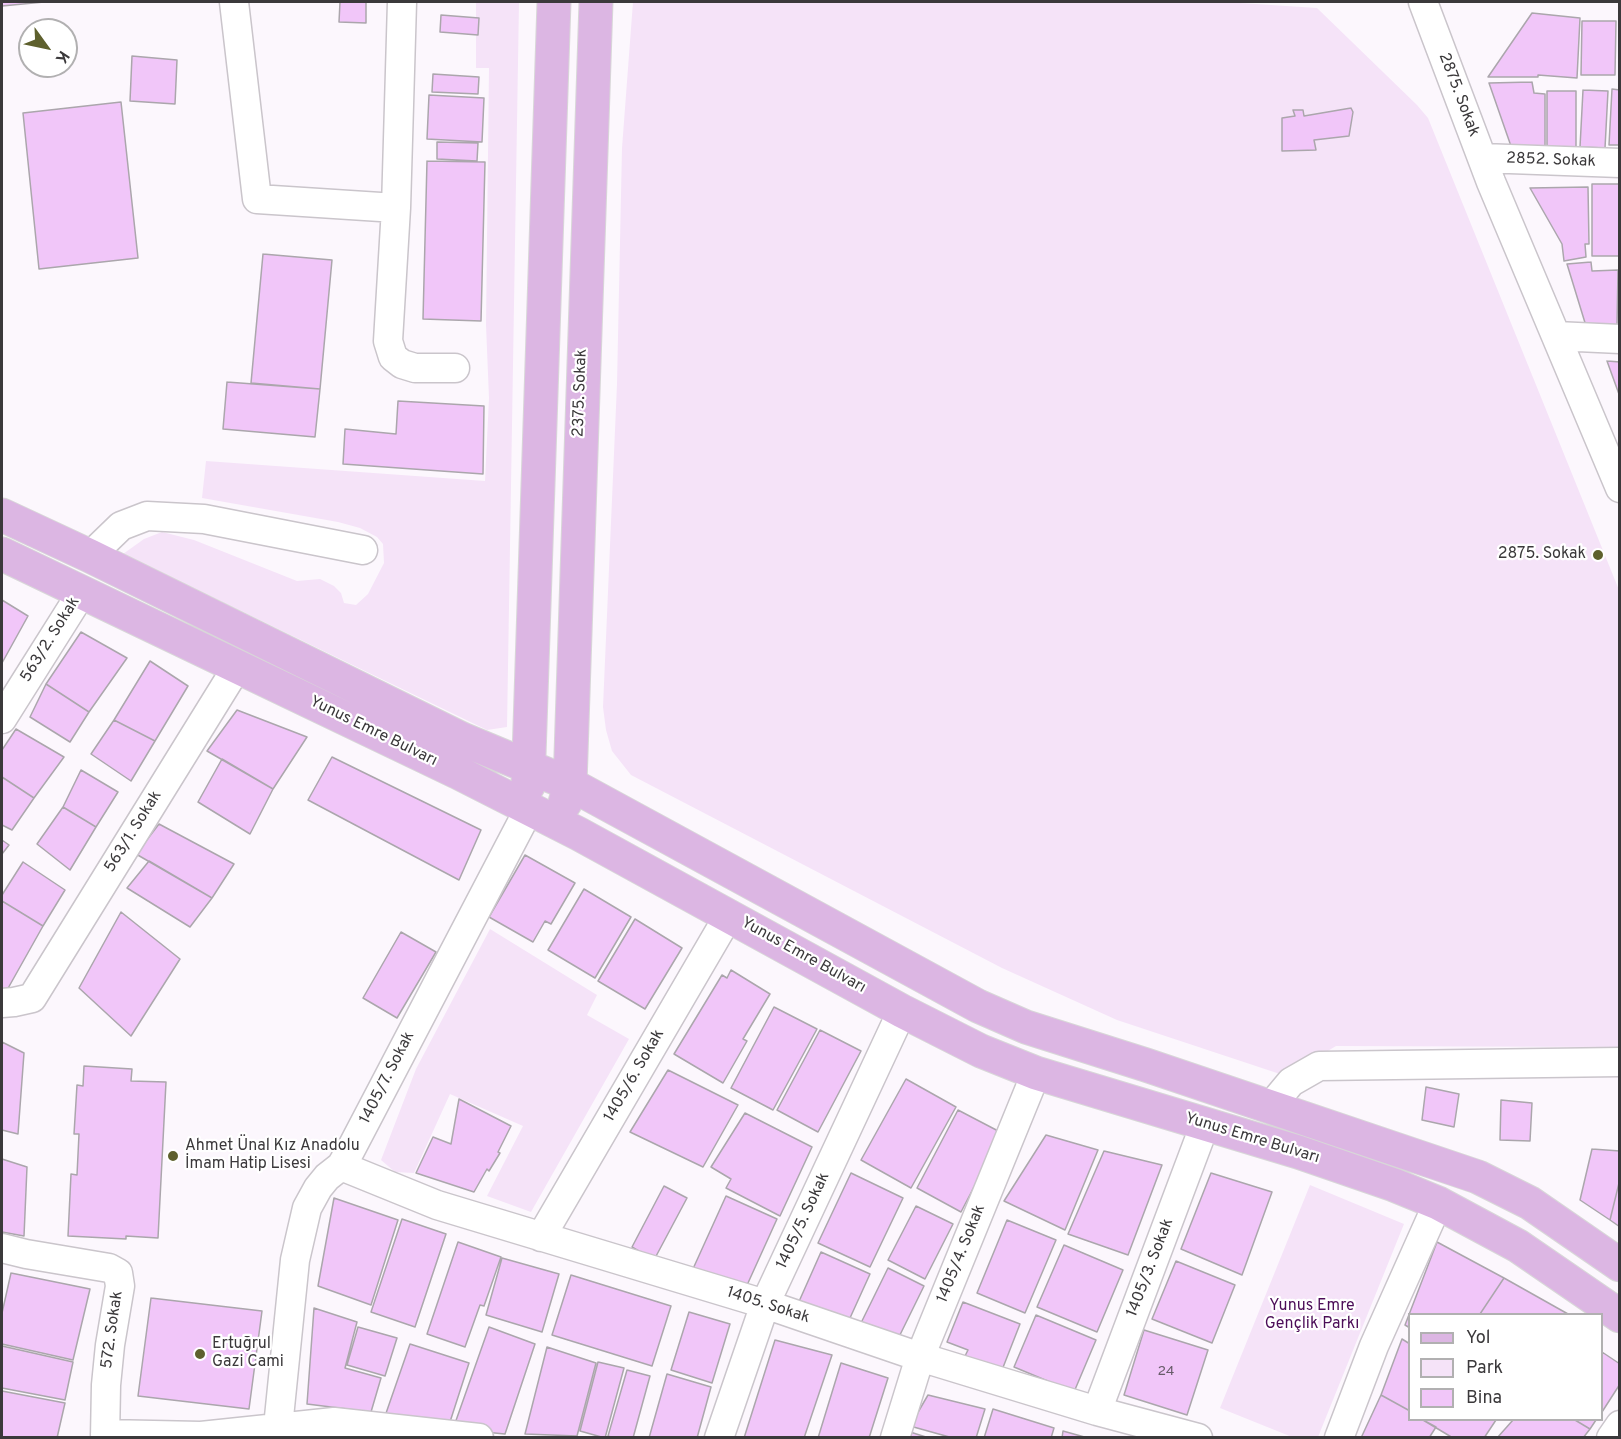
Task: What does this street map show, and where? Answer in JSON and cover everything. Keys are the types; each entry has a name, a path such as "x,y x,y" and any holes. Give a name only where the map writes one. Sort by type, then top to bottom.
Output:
{"main road":[{"path":"542,815 529,766 554,2"},
{"name":"2375. Sokak","path":"542,815 564,805 570,784 596,2"},
{"name":"Yunus Emre Bulvarı","path":"2,515 462,739 570,784 978,1006 1026,1027 1478,1176 1530,1203 1620,1265"},
{"name":"Yunus Emre Bulvarı","path":"2,554 542,815 902,1011 981,1051 1036,1073 1349,1169 1438,1203 1518,1246 1620,1316"}],"street":[{"path":"234,2 257,199 396,208"},
{"path":"402,2 396,208 388,341 393,357 402,364 416,368 455,368"},
{"name":"2875. Sokak","path":"1423,2 1482,158 1620,488"},
{"name":"2852. Sokak","path":"1482,158 1620,163"},
{"path":"1556,336 1620,339"},
{"path":"90,556 122,526 147,516 204,519 363,550"},
{"name":"563/2. Sokak","path":"2,719 82,592"},
{"name":"563/1. Sokak","path":"2,1003 32,998 237,667"},
{"name":"1405/7. Sokak","path":"278,1427 295,1260 307,1208 318,1188 341,1166 542,815"},
{"name":"1405/6. Sokak","path":"541,1237 729,915"},
{"name":"1405/5. Sokak","path":"719,1437 765,1304 902,1011"},
{"path":"1271,1106 1291,1082 1320,1066 1620,1062"},
{"name":"1405/4. Sokak","path":"895,1437 920,1357 1036,1073"},
{"name":"1405/3. Sokak","path":"1097,1411 1205,1124"},
{"name":"1405. Sokak","path":"341,1166 438,1205 765,1304 920,1357 1097,1411 1197,1437"},
{"path":"1339,1437 1374,1346 1438,1203"},
{"name":"572. Sokak","path":"2,1248 109,1268 118,1273 120,1286 106,1385 105,1436"},
{"path":"105,1436 201,1436 334,1422 479,1437"},
{"path":"1611,1437 1620,1425"}],"green space":[{"path":"476,2 519,2 507,727 487,730 123,554 144,539 162,532 194,540 297,581 320,579 334,586 341,593 344,603 356,605 368,594 384,563 383,544 377,537 360,528 338,522 202,498 206,461 485,481 489,398 486,325 489,68 476,68"},
{"path":"633,2 1225,2 1317,8 1417,105 1428,118 1619,590 1619,1047 1336,1046 1286,1076 1117,1020 1002,968 631,775 612,751 603,707 617,384 622,148"},
{"path":"490,929 597,995 587,1015 629,1039 531,1212 487,1196 523,1126 450,1094 414,1173 395,1172 381,1160 416,1069"},
{"name":"Yunus Emre Gençlik Parkı","path":"1310,1185 1404,1224 1318,1437 1292,1437 1220,1408"}],"building":[{"path":"2,2 44,2 2,6"},
{"path":"340,2 366,2 366,23 339,22"},
{"path":"1532,13 1580,18 1577,78 1538,75 1538,77 1488,77"},
{"path":"441,15 479,18 478,35 440,32"},
{"path":"1582,21 1616,21 1615,75 1581,75"},
{"path":"132,56 177,60 175,104 130,101"},
{"path":"433,74 479,77 478,94 432,92"},
{"path":"1532,82 1534,93 1545,94 1545,149 1512,149 1489,83"},
{"path":"1612,89 1620,90 1620,145 1609,145"},
{"path":"1583,90 1608,91 1605,148 1580,147"},
{"path":"1547,91 1576,91 1576,149 1547,149"},
{"path":"429,95 484,98 482,142 427,139"},
{"path":"121,102 138,258 39,269 23,113"},
{"path":"1351,108 1353,112 1349,136 1314,140 1316,150 1282,151 1282,118 1295,116 1293,110 1303,110 1304,116"},
{"path":"437,142 478,143 477,161 437,159"},
{"path":"427,161 485,162 481,321 423,319"},
{"path":"1592,184 1620,184 1620,256 1592,256"},
{"path":"1588,187 1589,244 1585,244 1586,257 1564,261 1562,244 1530,188"},
{"path":"263,254 332,260 320,389 251,383"},
{"path":"1591,262 1592,271 1618,270 1617,326 1586,326 1567,264"},
{"path":"1607,361 1620,362 1620,397"},
{"path":"227,382 320,389 315,437 223,429"},
{"path":"398,401 484,406 483,474 343,464 345,429 396,434"},
{"path":"2,600 28,616 2,663"},
{"path":"81,632 127,658 89,712 46,684"},
{"path":"150,661 188,686 155,741 114,720"},
{"path":"46,684 89,712 70,742 30,717"},
{"path":"237,710 307,737 273,789 207,751"},
{"path":"114,720 155,741 131,781 91,754"},
{"path":"16,729 64,757 34,798 2,777 2,750"},
{"path":"332,757 481,830 459,880 308,800"},
{"path":"222,759 273,789 250,834 198,802"},
{"path":"81,770 118,792 96,827 63,807"},
{"path":"2,777 34,798 12,830 2,825"},
{"path":"63,807 96,827 70,870 37,844"},
{"path":"159,824 234,864 212,898 136,854"},
{"path":"2,840 9,845 2,854"},
{"path":"525,855 575,883 551,924 545,921 533,942 489,917"},
{"path":"149,861 212,898 190,927 127,888"},
{"path":"23,862 65,890 43,926 2,901 2,895"},
{"path":"584,889 631,917 595,978 548,950"},
{"path":"2,901 43,926 2,999"},
{"path":"121,912 180,959 131,1036 79,988"},
{"path":"635,919 682,948 645,1009 598,981"},
{"path":"401,932 436,952 397,1018 363,998"},
{"path":"731,970 770,994 743,1039 747,1041 723,1083 674,1054 722,975 727,978"},
{"path":"774,1007 817,1029 773,1110 731,1088"},
{"path":"820,1030 861,1051 818,1132 777,1110"},
{"path":"2,1042 24,1053 18,1134 2,1130"},
{"path":"84,1066 132,1069 131,1081 166,1082 158,1238 68,1236 71,1174 77,1175 79,1134 74,1134 77,1085 83,1086"},
{"path":"668,1070 738,1105 703,1167 630,1132"},
{"path":"906,1079 956,1107 911,1188 861,1160"},
{"path":"1426,1087 1459,1094 1454,1127 1422,1120"},
{"path":"459,1099 511,1126 498,1152 500,1153 489,1171 487,1169 474,1192 416,1173 433,1137 451,1144"},
{"path":"1501,1100 1532,1103 1530,1141 1500,1140"},
{"path":"958,1110 1002,1133 961,1212 917,1188"},
{"path":"745,1113 812,1147 780,1216 726,1188 731,1179 711,1167"},
{"path":"1046,1135 1098,1150 1065,1230 1004,1201"},
{"path":"1592,1149 1620,1151 1620,1179 1610,1220 1580,1200"},
{"path":"1104,1151 1162,1165 1128,1255 1068,1234"},
{"path":"2,1159 27,1167 24,1236 2,1232"},
{"path":"851,1173 903,1198 870,1267 818,1243"},
{"path":"1211,1173 1272,1192 1242,1275 1181,1249"},
{"path":"1620,1179 1620,1227 1610,1220"},
{"path":"664,1186 687,1198 654,1260 632,1247"},
{"path":"726,1196 777,1219 743,1294 692,1271"},
{"path":"334,1198 398,1220 371,1305 318,1286"},
{"path":"916,1206 953,1224 925,1279 888,1260"},
{"path":"402,1219 446,1234 415,1327 371,1312"},
{"path":"1007,1220 1056,1240 1025,1313 977,1293"},
{"path":"458,1242 501,1257 484,1306 480,1305 465,1347 427,1334"},
{"path":"1437,1242 1504,1278 1481,1313 1410,1313"},
{"path":"1064,1245 1123,1270 1097,1332 1037,1307"},
{"path":"821,1252 870,1274 845,1329 797,1306"},
{"path":"502,1258 559,1274 542,1332 486,1315"},
{"path":"1176,1261 1235,1285 1212,1343 1152,1319"},
{"path":"888,1268 924,1286 896,1343 860,1325"},
{"path":"11,1273 90,1289 73,1360 2,1344 2,1313"},
{"path":"571,1275 671,1306 652,1366 552,1335"},
{"path":"1504,1278 1566,1313 1481,1313"},
{"name":"Ertuğrul Gazi Cami","path":"151,1298 262,1311 249,1409 138,1396"},
{"path":"963,1302 1020,1324 1002,1370 965,1356 968,1350 947,1342"},
{"path":"314,1308 357,1322 345,1368 381,1378 371,1412 307,1404"},
{"path":"689,1312 730,1324 712,1383 671,1370"},
{"path":"1036,1315 1096,1340 1074,1392 1014,1367"},
{"path":"358,1327 397,1338 385,1376 347,1365"},
{"path":"489,1327 535,1344 505,1434 453,1429"},
{"path":"1144,1330 1208,1350 1187,1415 1124,1395"},
{"path":"1402,1339 1408,1343 1408,1410 1381,1395"},
{"path":"775,1340 832,1355 804,1438 744,1438"},
{"path":"410,1344 469,1363 449,1425 384,1419"},
{"path":"2,1346 73,1362 65,1400 2,1388"},
{"path":"547,1347 596,1363 577,1436 525,1434"},
{"path":"1603,1353 1620,1364 1620,1384 1603,1410"},
{"path":"598,1362 624,1368 605,1438 580,1431"},
{"path":"841,1363 888,1378 869,1438 818,1438"},
{"path":"627,1370 650,1376 633,1438 614,1438 608,1436"},
{"path":"667,1374 711,1387 697,1438 649,1438"},
{"path":"2,1391 65,1403 57,1438 2,1438"},
{"path":"928,1395 985,1409 976,1438 953,1438 910,1426"},
{"path":"1381,1395 1408,1410 1408,1421 1425,1421 1436,1427 1429,1438 1361,1438"},
{"path":"993,1409 1054,1428 1051,1438 984,1438"},
{"path":"1425,1421 1495,1421 1484,1438 1453,1438"},
{"path":"1512,1421 1577,1421 1590,1429 1583,1438 1497,1438"},
{"path":"1577,1421 1595,1421 1590,1429"},
{"path":"907,1431 929,1438 906,1438"},
{"path":"1063,1431 1088,1438 1062,1438"}],"place":[{"name":"2875. Sokak","path":"1598,555"},
{"name":"Ahmet Ünal Kız Anadolu İmam Hatip Lisesi","path":"173,1156"},
{"name":"Ertuğrul Gazi Cami","path":"200,1354"}]}
